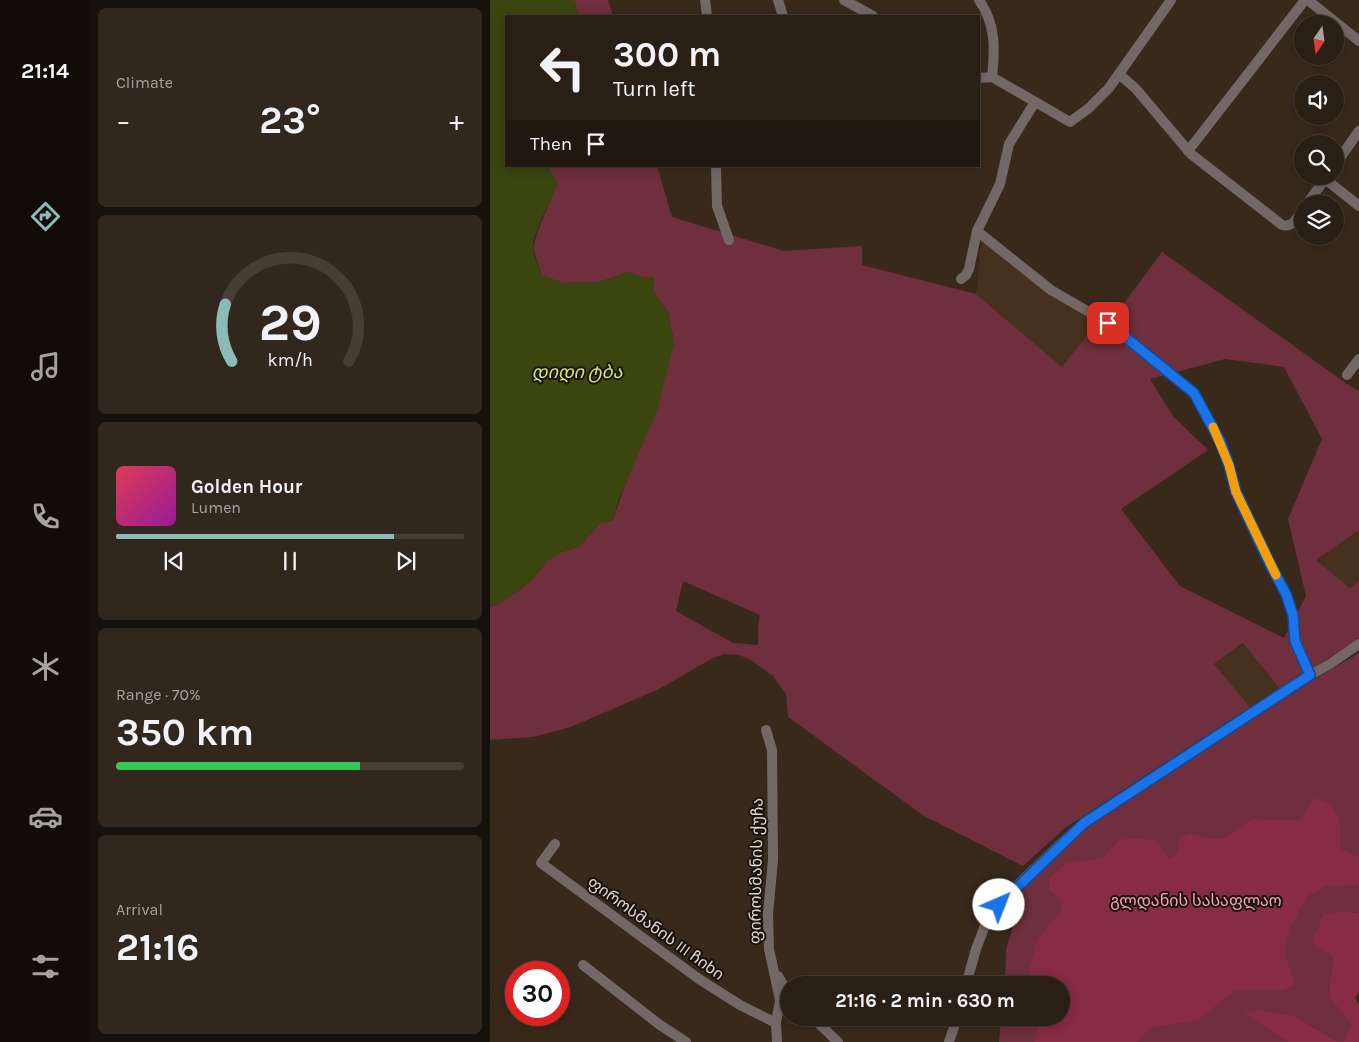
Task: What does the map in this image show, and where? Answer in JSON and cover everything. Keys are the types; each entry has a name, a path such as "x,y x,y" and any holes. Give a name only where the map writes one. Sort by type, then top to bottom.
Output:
{"street":[{"path":"705,0 707,15"},
{"path":"778,0 783,15"},
{"path":"844,0 871,15"},
{"path":"979,0 991,26 995,49 992,77"},
{"path":"980,78 992,77 1070,122 1089,108 1109,88 1171,0"},
{"path":"1188,151 1306,0 1359,41"},
{"path":"1119,74 1136,89 1188,151 1282,225 1291,225 1294,221"},
{"path":"961,279 969,269 977,231 1000,184 1010,144 1035,102"},
{"path":"1344,152 1359,131"},
{"path":"716,167 717,206 729,240"},
{"path":"1334,185 1359,206"},
{"path":"977,231 1051,290 1108,323 1194,393 1220,441 1236,492 1286,594 1293,615 1295,641 1310,675"},
{"path":"1347,376 1359,359"},
{"path":"968,976 989,915 1008,894 1084,823 1359,644"},
{"name":"ფიროსმანის ქუჩა","path":"766,730 772,750 773,860 768,914 769,949 780,1000 776,1023 777,1042"},
{"name":"ფიროსმანის III ჩიხი","path":"555,844 541,863 699,978 740,1005 776,1023"},
{"path":"583,965 660,1025 686,1042"},
{"path":"774,968 780,978"},
{"path":"821,1026 838,1042"},
{"path":"949,1042 954,1026"}],"shaded area":[{"path":"982,239 1098,321 1062,368 976,294"},
{"path":"1359,530 1359,581 1350,588 1315,560"},
{"path":"1244,643 1280,689 1250,707 1214,664"}],"green space":[{"path":"574,0 608,0 613,15 579,15"},
{"path":"548,167 657,167 672,217 784,251 862,246 862,265 976,294 1062,367 1098,321 1109,329 1113,318 1162,252 1359,391 1359,530 1316,560 1350,588 1359,581 1359,639 1280,689 1243,643 1214,664 1250,707 1065,828 1023,866 924,816 788,717 786,694 773,676 751,660 739,655 725,654 713,658 659,689 571,727 533,737 490,740 490,607 504,601 531,581 547,561 561,552 579,547 600,523 613,520 674,343 668,312 654,293 654,277 642,277 629,272 599,282 564,283 542,276 533,248 537,233 557,184","holes":["1225,359 1284,367 1322,439 1288,519 1306,596 1284,638 1180,586 1121,509 1208,450 1173,416 1150,379","683,581 760,615 758,645 733,643 676,611"]},
{"name":"გლდანის სასაფლაო","path":"1359,653 1359,913 1343,911 1333,957 1328,996 1353,1024 1343,1042 1338,1042 1295,1016 1245,1013 1288,1042 999,1042 1000,1026 1070,1026 1070,976 1005,976 1006,950 1020,902 1023,883 1080,832 1289,694"},
{"path":"1313,798 1332,804 1340,825 1340,849 1359,857 1359,885 1326,886 1306,897 1290,929 1284,952 1295,984 1284,990 1235,990 1198,1020 1152,1027 1137,1042 1034,1042 1038,1026 1070,1026 1070,976 1030,976 1028,973 1038,938 1062,910 1059,898 1049,890 1049,878 1067,863 1103,858 1119,840 1131,838 1155,840 1170,859 1178,852 1179,839 1189,833 1211,839 1223,838 1252,819 1300,820"},
{"path":"1343,911 1359,913 1359,992 1355,998 1359,1006 1359,1042 1343,1042 1352,1024 1328,996 1333,957 1312,942 1324,914"},
{"path":"1257,1010 1295,1016 1338,1042 1288,1042 1244,1013"}],"water":[{"name":"დიდი ტბა","path":"490,0 574,0 579,15 505,15 505,167 549,167 557,183 538,226 533,243 534,256 542,275 564,283 599,282 629,272 642,277 654,277 654,293 668,312 674,343 657,411 619,498 613,520 600,523 579,547 561,552 547,561 531,581 504,601 490,607"}],"slow traffic":[{"path":"1213,427 1229,465 1236,492 1276,575"}],"route":[{"path":"999,905 1008,894 1084,823 1310,675 1301,659 1295,641 1293,615 1286,594 1236,492 1220,441 1207,415 1194,393 1108,323"}]}
